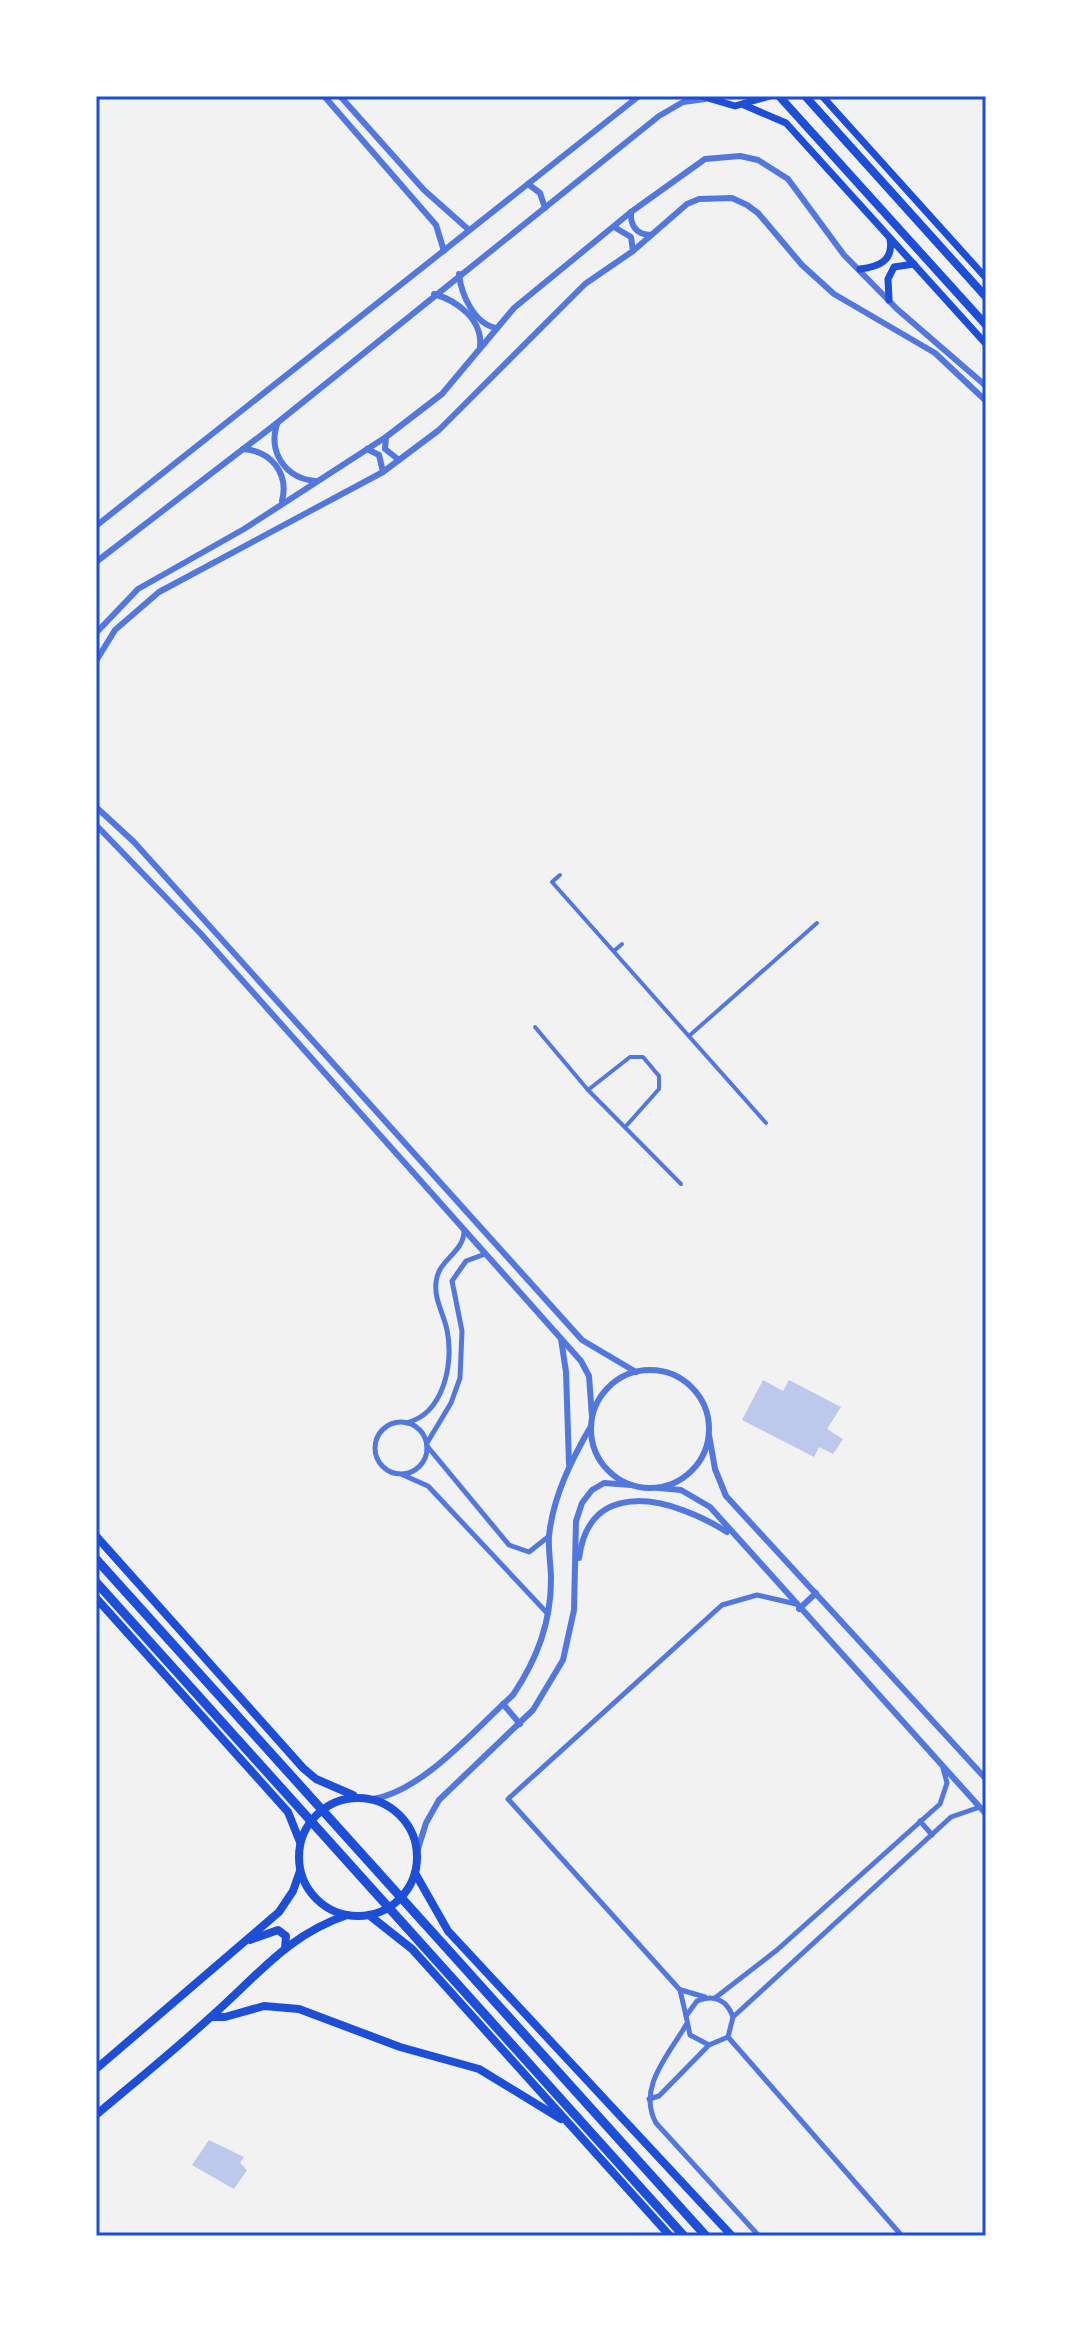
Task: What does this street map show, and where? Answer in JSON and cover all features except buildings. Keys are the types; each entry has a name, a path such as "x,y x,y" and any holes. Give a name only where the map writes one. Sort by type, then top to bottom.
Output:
{"highway":[{"path":"96,1559 706,2236"},
{"path":"96,1582 684,2236"}],"main road":[{"path":"703,97 726,105 744,105 770,96"},
{"path":"779,96 986,325"},
{"path":"805,96 986,297"},
{"path":"822,96 986,278"},
{"path":"744,105 786,123 986,344"},
{"path":"860,269 876,268 885,261 891,250 890,237"},
{"path":"889,300 888,279 894,267 914,264"},
{"path":"96,1536 303,1768 329,1786 373,1799 400,1815 412,1832 417,1852 415,1873 398,1901 369,1915 347,1915 304,1932 212,2017 96,2115"},
{"path":"96,1598 288,1812 300,1842 300,1870 288,1900 250,1940 96,2069"},
{"path":"300,1842 317,1813 336,1801 358,1797"},
{"path":"300,1870 317,1899 347,1915"},
{"path":"415,1873 448,1931 732,2236"},
{"path":"369,1915 412,1949 670,2236"},
{"path":"250,1940 278,1930 286,1936 284,1949"},
{"path":"212,2017 225,2017 264,2006 299,2009 409,2050 479,2069 567,2122"}],"street":[{"path":"324,96 436,225 444,251"},
{"path":"340,96 448,213 469,230"},
{"path":"96,526 639,96"},
{"path":"98,559 277,423 434,294 666,111 683,102 703,97"},
{"path":"96,633 138,589 386,437 442,394 514,308 631,212 705,159 724,155 758,160 788,179 844,255 889,300 986,386"},
{"path":"528,184 540,193 545,208"},
{"path":"96,661 115,630 159,592 383,472 399,460 450,420 585,284 633,251 687,204 699,199 732,198 747,205 802,265 834,294 935,353 986,401"},
{"path":"631,212 633,227 645,235 652,235"},
{"path":"436,225 448,213"},
{"path":"614,227 631,237 633,251"},
{"path":"459,274 465,299 482,321 497,328"},
{"path":"434,294 458,304 477,326 479,350"},
{"path":"277,423 274,437 279,459 294,475 315,481"},
{"path":"386,437 385,449 399,460"},
{"path":"243,449 266,455 277,466 283,480 281,503"},
{"path":"367,449 379,455 383,472"},
{"path":"96,807 134,842 582,1340 636,1372"},
{"path":"96,825 201,934 560,1336 589,1376 593,1445 601,1462 614,1476 631,1485"},
{"path":"560,875 552,882 766,1123"},
{"path":"689,1036 817,923"},
{"path":"614,951 622,944"},
{"path":"535,1027 588,1090 627,1125 681,1184"},
{"path":"588,1090 630,1057 643,1057 659,1076 659,1089 627,1125"},
{"path":"333,1082 343,1072"},
{"path":"464,1230 461,1245 442,1266 436,1279 449,1345 444,1383 429,1410 406,1423 389,1425 377,1438 375,1446 380,1464 388,1471 428,1486 548,1614"},
{"path":"479,1247 489,1238"},
{"path":"403,1475 418,1468 451,1403 460,1378 462,1331 452,1281 466,1261 485,1254"},
{"path":"560,1336 566,1372 569,1465"},
{"path":"592,1417 607,1389 636,1372 667,1372 683,1380 705,1408 715,1469 726,1496 986,1779"},
{"path":"406,1423 419,1430 427,1445 509,1545 529,1552 549,1537"},
{"path":"373,1799 405,1790 503,1704 524,1678 540,1649 548,1614 549,1537 569,1465 591,1426"},
{"path":"659,1488 677,1482 693,1470 704,1454 709,1435"},
{"path":"577,1581 576,1521 582,1503 592,1490 604,1483 681,1490 695,1496 710,1507 986,1814"},
{"path":"417,1852 426,1823 439,1800 520,1724 551,1685 563,1660 582,1535 597,1513 608,1505 629,1501 676,1509 707,1519 733,1536"},
{"path":"798,1607 816,1593"},
{"path":"759,2236 656,2123 648,2108 651,2085 686,2025 680,1990 508,1799 722,1605 757,1595 798,1607"},
{"path":"503,1704 520,1724"},
{"path":"715,1998 777,1950 920,1821 944,1796 943,1767"},
{"path":"733,2017 932,1835 960,1812 980,1807"},
{"path":"920,1821 932,1835"},
{"path":"680,1990 715,1998 730,2008 733,2017 728,2037"},
{"path":"686,2016 697,2001 705,1997"},
{"path":"686,2025 698,2042 709,2045"},
{"path":"649,2099 659,2096 709,2045 728,2037"},
{"path":"728,2037 902,2236"}]}
